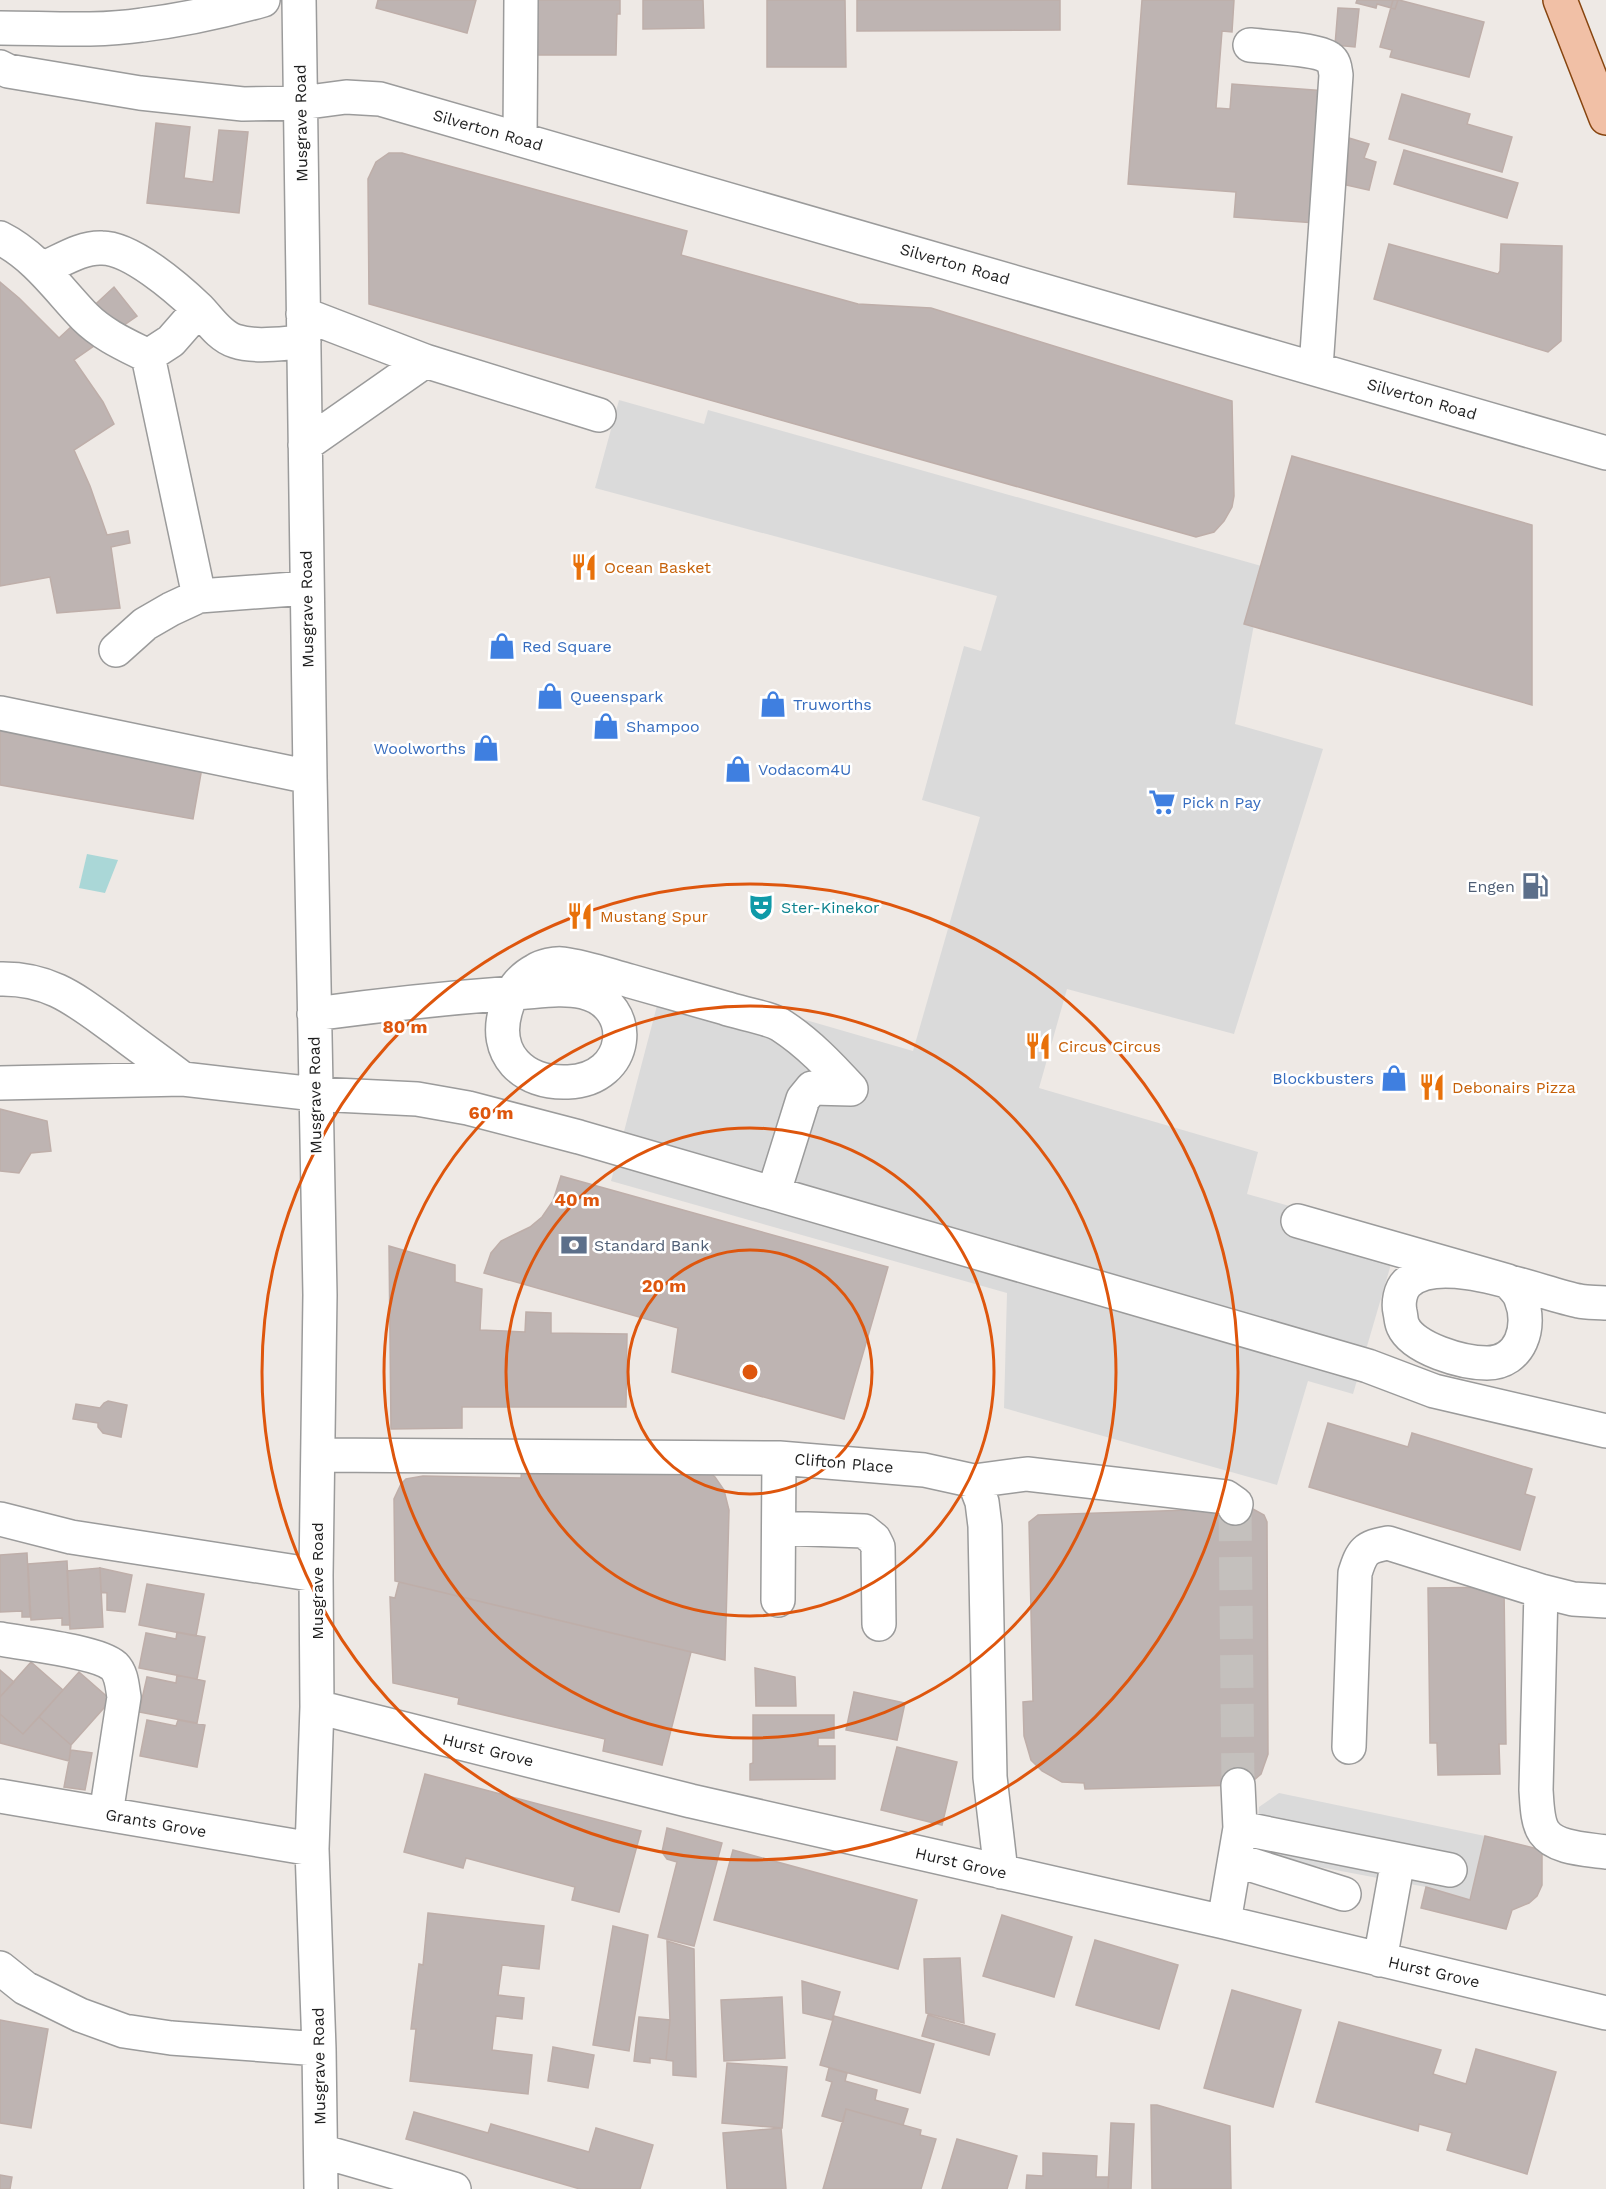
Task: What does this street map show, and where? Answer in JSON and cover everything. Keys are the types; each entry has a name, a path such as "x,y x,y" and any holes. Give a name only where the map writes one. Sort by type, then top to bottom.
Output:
{"main road":[{"path":"1560,0 1606,118"}],"street":[{"path":"0,28 99,29 142,26 263,0"},
{"name":"Musgrave Road","path":"299,0 320,1295 316,1575 317,1707 312,1849 321,2189"},
{"path":"520,139 521,0"},
{"path":"1250,45 1321,54 1331,59 1335,66 1334,111 1316,368"},
{"name":"Silverton Road","path":"0,67 140,93 243,104 301,104 346,97 381,99 1606,453"},
{"path":"0,238 28,256 93,324 124,345 148,356"},
{"path":"42,269 90,249 116,250 130,255 183,294 218,329 234,341 248,344 304,328 425,361 599,415"},
{"path":"148,356 171,341 199,309"},
{"path":"148,356 199,596"},
{"path":"305,445 425,361"},
{"path":"116,650 145,624 199,596 307,588"},
{"path":"0,713 310,777"},
{"path":"314,1014 380,1005 512,994 520,980 538,968 560,963 592,970 780,1024 821,1057 851,1089 812,1088 803,1099 777,1182"},
{"path":"0,979 17,978 38,982 70,996 183,1079"},
{"path":"0,1083 183,1079 315,1094 417,1099 468,1108 579,1137 1368,1366 1434,1391 1606,1431"},
{"path":"1298,1221 1580,1301 1606,1303"},
{"name":"Clifton Place","path":"318,1455 779,1458 924,1470 974,1481 1027,1474 1226,1497 1236,1504 1235,1508"},
{"path":"778,1600 779,1458"},
{"path":"974,1481 982,1502 985,1526 990,1777 1002,1872"},
{"path":"0,1519 71,1537 316,1575"},
{"path":"779,1528 864,1531 870,1534 878,1547 879,1624"},
{"path":"1349,1747 1355,1573 1360,1555 1370,1546 1388,1543 1541,1591 1574,1599 1606,1601"},
{"path":"1541,1591 1536,1790 1539,1816 1543,1831 1555,1842 1606,1852"},
{"path":"0,1639 90,1656 115,1668 121,1678 124,1697 106,1814"},
{"name":"Hurst Grove","path":"317,1707 691,1801 1224,1922 1606,2013"},
{"path":"1224,1922 1240,1828 1238,1785"},
{"name":"Grants Grove","path":"0,1796 312,1849"},
{"path":"1240,1828 1450,1870"},
{"path":"1236,1860 1344,1894"},
{"path":"1380,1960 1398,1860"},
{"path":"0,1968 34,1992 80,2015 124,2031 171,2038 319,2049"},
{"path":"321,2151 454,2189"}],"shaded area":[{"path":"619,400 704,424 708,410 1265,567 1235,724 1323,749 1234,1034 1067,989 1039,1088 1258,1152 1247,1194 1399,1237 1353,1394 1308,1381 1277,1485 1004,1408 1007,1293 611,1181 664,979 913,1051 980,817 922,800 964,646 981,651 997,596 595,488"},
{"path":"1279,1793 1485,1836 1470,1900 1426,1887 1255,1855 1259,1807"}],"water":[{"path":"87,854 118,860 105,893 79,888"}],"building":[{"path":"378,0 476,0 467,33 376,8"},
{"path":"528,0 620,0 620,14 617,14 616,55 532,55"},
{"path":"643,0 703,0 704,28 643,29"},
{"path":"767,0 845,0 846,67 767,67"},
{"path":"857,0 1060,0 1060,30 857,31"},
{"path":"1142,0 1234,0 1232,32 1222,31 1216,108 1230,109 1232,84 1327,91 1316,223 1234,217 1236,192 1128,184"},
{"path":"1357,0 1398,0 1395,9 1377,4 1376,8 1356,3"},
{"path":"1393,0 1484,22 1469,77 1390,57 1392,50 1380,47"},
{"path":"1338,8 1359,9 1355,47 1335,45"},
{"path":"1402,94 1470,114 1467,124 1512,137 1502,172 1389,139"},
{"path":"156,123 190,127 184,178 213,182 219,130 248,132 239,213 147,203"},
{"path":"1349,138 1369,144 1364,158 1376,162 1369,190 1346,185"},
{"path":"1404,150 1518,183 1507,218 1394,184"},
{"path":"389,153 402,153 687,231 681,255 858,304 931,308 1232,401 1234,496 1232,507 1214,532 1196,537 369,304 368,179 376,162"},
{"path":"1389,244 1498,274 1501,244 1562,246 1561,341 1548,352 1374,299"},
{"path":"0,282 59,338 114,287 137,316 74,360 103,402 114,424 74,450 90,486 107,535 128,531 130,543 111,547 120,608 57,613 50,577 0,586"},
{"path":"1292,456 1532,525 1532,705 1244,624"},
{"path":"0,725 203,762 193,819 0,785"},
{"path":"0,1109 47,1121 51,1151 31,1153 19,1173 0,1171"},
{"path":"561,1176 888,1267 844,1419 672,1372 678,1328 484,1273 491,1253 501,1241 530,1227 542,1217 553,1201"},
{"path":"389,1246 455,1265 455,1282 482,1289 480,1330 525,1332 526,1312 551,1313 551,1333 627,1334 626,1407 462,1407 462,1428 391,1429"},
{"path":"108,1401 127,1405 121,1437 103,1433 98,1423 73,1419 76,1404 100,1408"},
{"path":"1328,1423 1408,1447 1412,1433 1532,1469 1525,1494 1535,1497 1520,1550 1309,1487"},
{"path":"522,1468 709,1472 715,1477 724,1490 729,1510 725,1660 395,1581 394,1499 406,1479 423,1476 521,1478"},
{"path":"1251,1508 1264,1515 1267,1522 1268,1754 1261,1774 1254,1780 1241,1785 1085,1789 1084,1783 1062,1782 1042,1771 1031,1760 1024,1736 1023,1702 1033,1701 1029,1522 1038,1515"},
{"path":"27,1553 30,1617 22,1617 22,1611 0,1612 0,1555"},
{"path":"67,1561 70,1625 62,1625 62,1618 31,1620 28,1564"},
{"path":"100,1568 132,1575 125,1612 107,1610 107,1593 101,1592"},
{"path":"100,1568 103,1627 70,1629 67,1571"},
{"path":"399,1582 691,1652 662,1765 603,1751 605,1739 458,1704 459,1698 393,1683 390,1597 395,1598"},
{"path":"147,1584 204,1594 196,1636 139,1625"},
{"path":"1504,1587 1506,1744 1499,1744 1500,1774 1438,1775 1437,1743 1430,1743 1428,1588"},
{"path":"177,1632 205,1637 197,1679 139,1668 146,1633 176,1639"},
{"path":"31,1662 63,1690 23,1734 0,1714 0,1697"},
{"path":"755,1668 795,1677 796,1706 756,1706"},
{"path":"0,1670 14,1682 0,1697"},
{"path":"79,1672 111,1700 71,1745 39,1717"},
{"path":"177,1675 205,1681 197,1723 139,1712 147,1677 176,1683"},
{"path":"854,1692 905,1703 897,1740 846,1730"},
{"path":"0,1714 23,1734 39,1717 71,1745 69,1761 0,1743"},
{"path":"753,1715 834,1715 834,1738 818,1738 818,1746 835,1746 835,1779 750,1780 750,1764 753,1763"},
{"path":"147,1720 176,1726 178,1720 205,1725 197,1767 140,1756"},
{"path":"897,1747 957,1762 942,1825 881,1810"},
{"path":"71,1750 92,1753 85,1790 64,1787"},
{"path":"425,1774 641,1831 619,1912 572,1900 575,1887 466,1858 463,1868 404,1852"},
{"path":"667,1828 722,1843 694,1946 658,1937 677,1862 667,1859 662,1852"},
{"path":"1485,1836 1542,1850 1542,1885 1537,1896 1529,1903 1512,1910 1506,1929 1421,1908 1426,1887 1470,1900"},
{"path":"733,1850 917,1900 898,1969 714,1920"},
{"path":"428,1913 544,1926 539,1969 502,1965 498,1995 524,1998 522,2019 496,2016 492,2050 532,2055 528,2094 410,2081 416,2029 411,2029 419,1964 423,1965"},
{"path":"1002,1915 1072,1937 1054,1997 983,1976"},
{"path":"613,1926 648,1935 629,2051 593,2045"},
{"path":"1095,1940 1178,1965 1159,2029 1076,2005"},
{"path":"667,1941 694,1949 696,2077 673,2075 673,2061 666,2060 670,2020"},
{"path":"960,1958 964,2023 926,2013 924,1959"},
{"path":"802,1981 840,1992 832,2020 803,2013"},
{"path":"1232,1990 1301,2010 1273,2107 1204,2088"},
{"path":"782,1997 785,2058 724,2061 721,2000"},
{"path":"928,2015 995,2034 989,2055 922,2036"},
{"path":"834,2016 934,2044 920,2093 820,2065"},
{"path":"639,2017 670,2020 666,2060 650,2058 650,2063 634,2061"},
{"path":"0,2020 48,2029 31,2128 0,2123"},
{"path":"1339,2022 1441,2050 1433,2074 1466,2084 1476,2049 1556,2072 1527,2174 1447,2150 1452,2133 1419,2124 1418,2131 1316,2102"},
{"path":"553,2047 594,2055 588,2088 548,2081"},
{"path":"727,2063 787,2067 782,2128 722,2123"},
{"path":"829,2068 847,2073 845,2081 877,2090 875,2100 908,2109 903,2125 846,2109 843,2122 822,2116 832,2082 826,2080"},
{"path":"1151,2105 1230,2126 1231,2189 1152,2189"},
{"path":"846,2109 921,2130 920,2135 936,2139 921,2189 823,2189"},
{"path":"414,2112 488,2133 491,2124 589,2152 596,2128 653,2145 640,2189 580,2189 406,2139"},
{"path":"1111,2123 1134,2124 1131,2189 1108,2189"},
{"path":"781,2128 786,2189 727,2189 723,2133"},
{"path":"957,2139 1017,2156 1007,2189 942,2189"},
{"path":"1043,2153 1097,2156 1096,2177 1109,2177 1108,2189 1026,2189 1027,2175 1043,2176"},
{"path":"0,2175 12,2177 10,2189 0,2189"}],"tunnel":[{"path":"1235,1508 1238,1785"}],"place":[{"name":"Ocean Basket","path":"584,567"},
{"name":"Red Square","path":"502,646"},
{"name":"Queenspark","path":"550,696"},
{"name":"Truworths","path":"773,704"},
{"name":"Shampoo","path":"606,726"},
{"name":"Woolworths","path":"486,748"},
{"name":"Vodacom4U","path":"738,769"},
{"name":"Pick n Pay","path":"1162,802"},
{"name":"Engen","path":"1535,886"},
{"name":"Ster-Kinekor","path":"761,907"},
{"name":"Mustang Spur","path":"580,916"},
{"name":"Circus Circus","path":"1038,1046"},
{"name":"Blockbusters","path":"1394,1078"},
{"name":"Debonairs Pizza","path":"1432,1087"},
{"name":"Standard Bank","path":"574,1245"}]}
